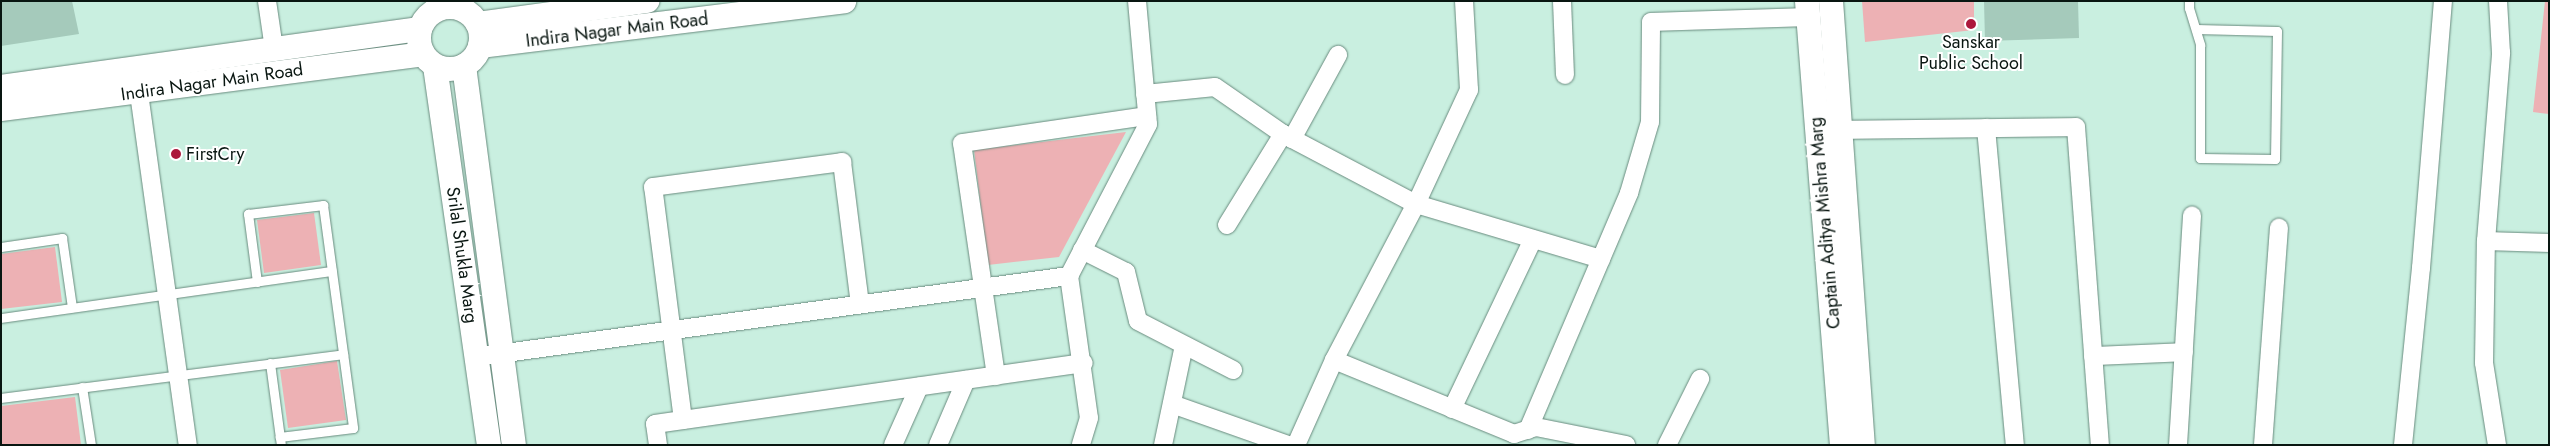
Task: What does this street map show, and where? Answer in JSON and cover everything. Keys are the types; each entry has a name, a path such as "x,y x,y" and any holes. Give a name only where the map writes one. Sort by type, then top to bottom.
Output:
{"street":[{"path":"267,1 274,49"},
{"name":"Indira Nagar Main Road","path":"479,35 643,27 844,1"},
{"path":"1081,445 1089,418 1084,363 1069,276 1148,124 1137,1"},
{"path":"1296,445 1334,360 1416,204 1469,90 1464,1"},
{"path":"1562,1 1565,75"},
{"name":"Captain Aditya Mishra Marg","path":"1831,1 1863,445"},
{"path":"2402,445 2421,268 2420,252 2443,1"},
{"path":"2497,445 2484,363 2486,241 2500,53 2498,1"},
{"path":"642,2 643,27"},
{"name":"Indira Nagar Main Road","path":"479,35 642,2"},
{"path":"456,4 469,14 479,35 474,58 464,66 453,69 428,60 419,44 426,15 456,4"},
{"path":"1528,430 1629,193 1650,122 1651,22 1807,9"},
{"name":"Captain Aditya Mishra Marg","path":"1807,9 1842,445"},
{"name":"Indira Nagar Main Road","path":"1,110 426,15"},
{"path":"1227,225 1288,137 1338,55"},
{"name":"Indira Nagar Main Road","path":"1,87 138,80 428,60"},
{"name":"Srilal Shukla Marg","path":"428,60 489,445"},
{"name":"Srilal Shukla Marg","path":"464,66 514,445"},
{"path":"138,80 188,445"},
{"path":"1145,94 1215,87 1288,137 1416,204 1601,259"},
{"path":"996,376 962,143 1147,116"},
{"path":"1840,130 2076,127 2100,445"},
{"path":"1986,128 2014,445"},
{"path":"683,420 654,186 842,162 860,304"},
{"path":"2178,445 2192,215"},
{"path":"2263,445 2279,228"},
{"path":"1452,409 1533,239"},
{"path":"2486,241 2549,242"},
{"path":"1082,250 1126,272 1138,321 1233,370"},
{"path":"476,357 1069,276"},
{"path":"1163,445 1184,345"},
{"path":"2093,356 2184,352"},
{"path":"1334,360 1514,434 1536,427 1571,439 1626,445"},
{"path":"658,445 655,424 1084,363"},
{"path":"1666,445 1700,379"},
{"path":"938,445 966,380"},
{"path":"893,445 919,387"},
{"path":"1172,404 1288,445"}],"lane":[{"path":"2189,1 2196,29 2200,45 2200,158 2275,159 2277,31 2196,29"},
{"path":"257,282 248,214 323,205 353,428 281,441 270,363"},
{"path":"1,247 62,238 72,308"},
{"path":"1,318 332,271"},
{"path":"1,398 343,354"},
{"path":"82,387 90,445"}],"shaded area":[{"path":"1862,1 1974,1 1974,30 1865,42"},
{"path":"2545,1 2549,1 2549,114 2533,112"},
{"path":"1126,132 1059,257 988,265 974,150"},
{"path":"314,213 321,265 264,273 257,220"},
{"path":"55,247 62,302 1,309 1,254"},
{"path":"337,361 346,420 288,428 280,370"},
{"path":"75,397 81,445 1,445 1,406"}],"building":[{"path":"1,1 72,1 79,34 1,46"},
{"path":"1984,1 2078,1 2079,38 1985,41"}],"place":[{"name":"Sanskar Public School","path":"1971,24"},
{"name":"FirstCry","path":"176,154"}]}
